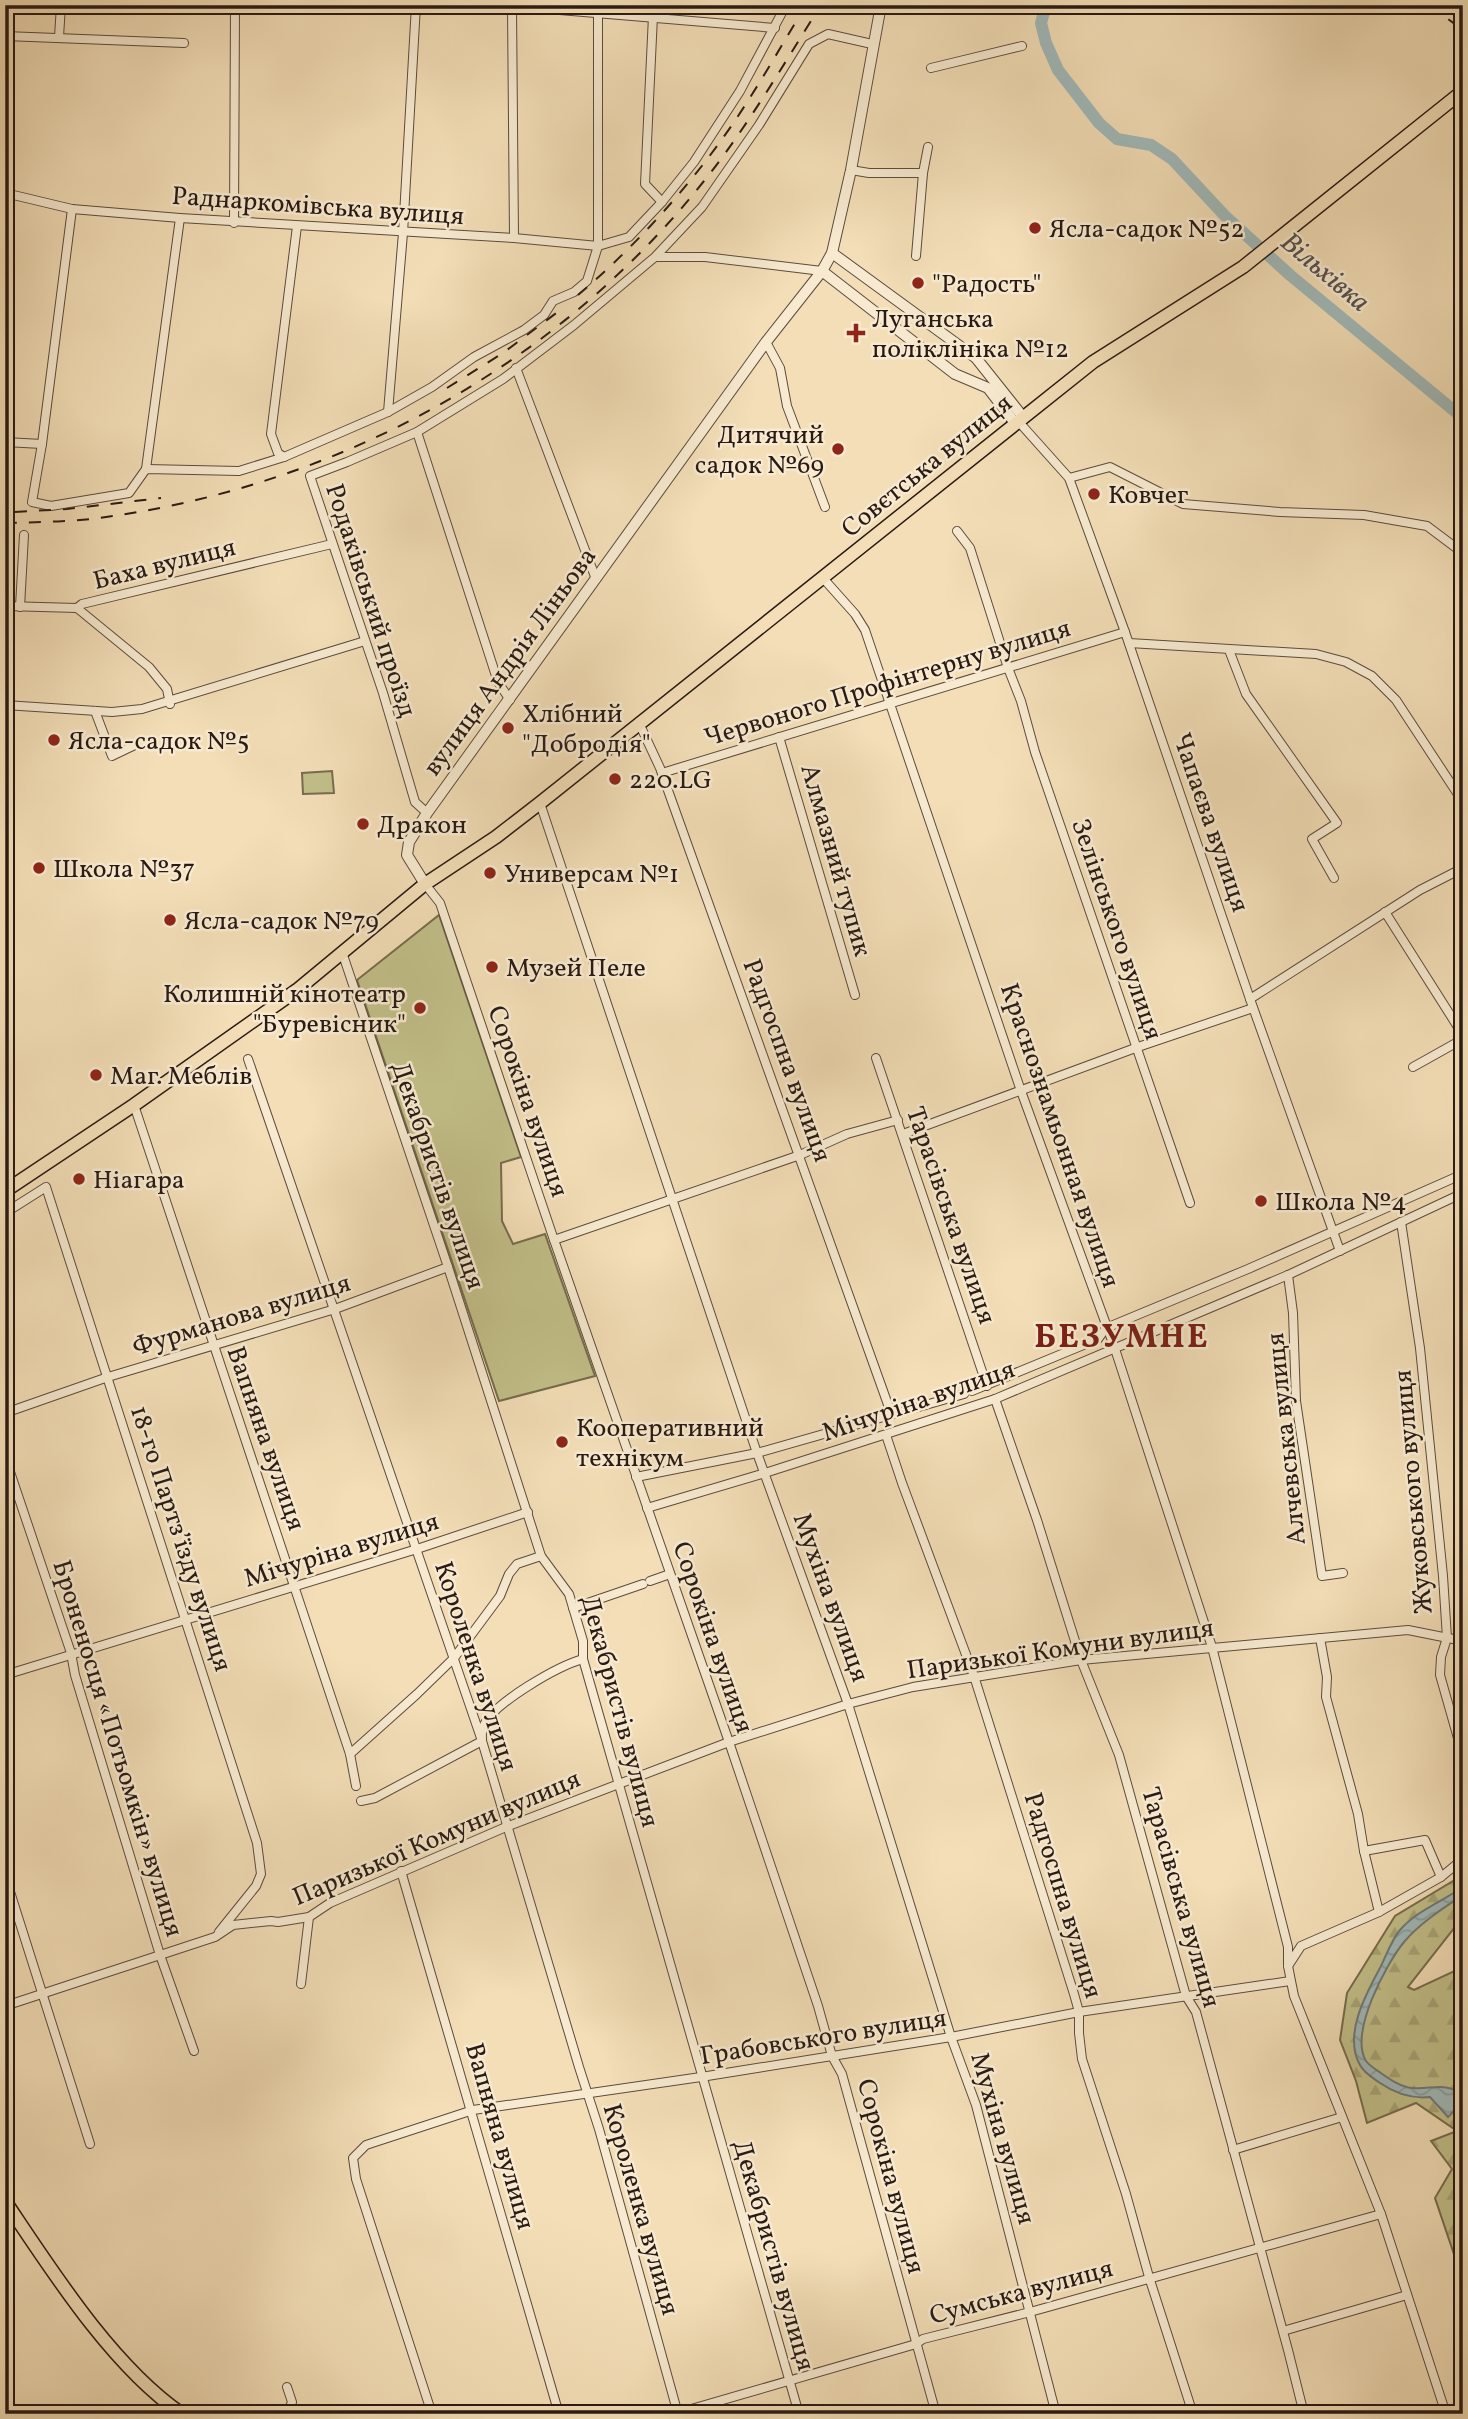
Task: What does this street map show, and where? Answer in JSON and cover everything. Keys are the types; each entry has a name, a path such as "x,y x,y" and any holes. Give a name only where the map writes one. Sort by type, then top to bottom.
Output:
{"main road":[{"name":"Совєтська вулиця","path":"425,884 496,837 540,803 1093,362 1243,267 1463,91"},
{"path":"5,1191 134,1105 297,990 425,884"},
{"path":"5,2201 99,2333 136,2374 181,2414"}],"street":[{"path":"59,37 61,5"},
{"path":"234,5 234,223"},
{"path":"388,412 403,233 416,5"},
{"path":"500,5 775,28"},
{"path":"653,16 645,184 662,202 694,162 740,91 786,5"},
{"name":"вулиця Андрія Ліньова","path":"425,884 407,855 409,842 427,813 766,342 822,271 832,253 851,170 881,5"},
{"path":"512,7 514,238"},
{"path":"146,469 239,471 284,457 388,412 432,387 474,357 488,352 524,330 544,314 553,301 574,292 587,281 598,246 598,12"},
{"path":"510,700 498,682 417,432 503,379 574,325 672,242 709,197 759,125 809,44 828,34 872,44"},
{"path":"5,36 184,43"},
{"path":"930,68 1022,46"},
{"path":"916,256 923,173 929,147"},
{"path":"851,170 869,173 923,173"},
{"name":"Раднаркомівська вулиця","path":"5,193 72,209 234,223 514,238 598,246 629,237 662,202"},
{"path":"72,209 32,502 51,506 128,493 146,469 180,218"},
{"path":"284,457 278,453 271,433 297,226"},
{"name":"Чапаєва вулиця","path":"832,253 976,358 1019,421"},
{"path":"654,257 705,257 822,271"},
{"name":"Чапаєва вулиця","path":"822,271 955,374 988,388 1069,478 1340,1251"},
{"path":"766,342 779,368 787,407 825,507"},
{"path":"516,368 596,579"},
{"name":"Родаківський проїзд","path":"417,432 310,476 415,802 427,813"},
{"path":"5,442 41,444"},
{"path":"1069,478 1110,467 1183,504 1280,512 1364,515 1427,526 1463,553"},
{"name":"Зелінського вулиця","path":"957,531 970,548 1021,701 1035,752 1190,1203"},
{"path":"20,607 24,535"},
{"name":"Баха вулиця","path":"5,606 77,608 82,604 332,544"},
{"name":"Краснознамьонная вулиця","path":"822,577 866,630 1021,1091 1115,1349 1212,1647 1288,1947 1288,1966 1294,1996 1381,2214 1446,2414"},
{"path":"77,608 149,667 167,689 170,704"},
{"name":"Червоного Профінтерну вулиця","path":"662,773 1125,632"},
{"path":"5,705 95,711 142,709 170,704 211,687 365,641"},
{"path":"1129,643 1316,654 1346,662 1372,676 1396,700 1463,802"},
{"path":"1229,650 1246,694 1337,823 1312,839 1334,878"},
{"path":"95,711 112,756 135,745"},
{"name":"Радгоспна вулиця","path":"639,723 662,773 891,1413"},
{"name":"Алмазний тупик","path":"779,737 855,995"},
{"name":"Мухіна вулиця","path":"540,803 757,1453 848,1704 951,2037 976,2105 1056,2414"},
{"path":"1250,999 1385,912 1463,868"},
{"name":"Сорокіна вулиця","path":"425,884 441,906 729,1742 818,2006 832,2056 842,2074 936,2414"},
{"path":"1385,912 1463,1037 1413,1067"},
{"name":"Декабристів вулиця","path":"342,952 448,1267 541,1556 569,1594 583,1641 583,1659 799,2414"},
{"path":"903,1134 1138,1047 1254,1008"},
{"name":"Тарасівська вулиця","path":"876,1058 988,1386"},
{"name":"Короленка вулиця","path":"248,1059 482,1741 588,2093 676,2413"},
{"name":"Вапняна вулиця","path":"134,1105 350,1754 356,1786"},
{"path":"554,1240 800,1156 847,1134 898,1120"},
{"name":"Мічуріна вулиця","path":"636,1477 757,1453 988,1386 1098,1339 1106,1328 1332,1233 1463,1174"},
{"name":"18-го Партз’їзду вулиця","path":"5,1213 46,1187 257,1843 261,1874 256,1886 215,1937"},
{"name":"Мічуріна вулиця","path":"647,1508 765,1474 995,1399 1288,1275 1463,1193"},
{"name":"Жуковського вулиця","path":"1401,1222 1420,1348 1443,1576 1447,1638 1441,1657 1440,1675 1463,1756"},
{"name":"Фурманова вулиця","path":"5,1413 108,1377 335,1309 448,1267"},
{"name":"Алчевська вулиця","path":"1288,1275 1293,1313 1296,1401 1322,1576 1343,1573"},
{"name":"Тарасівська вулиця","path":"995,1399 1082,1660 1119,1755 1186,1996 1196,2012 1304,2414"},
{"name":"Радгоспна вулиця","path":"886,1435 974,1676 1079,2012 1082,2059 1193,2414"},
{"name":"Броненосця «Потьомкін» вулиця","path":"5,1457 71,1653 160,1955 194,2051"},
{"name":"Мічуріна вулиця","path":"5,1675 417,1549 528,1512"},
{"path":"350,1754 418,1694 453,1658 500,1596 509,1574 517,1564 541,1556"},
{"path":"573,1608 670,1574"},
{"name":"Паризької Комуни вулиця","path":"5,2006 215,1937 233,1925 309,1917 330,1903 506,1826 729,1742 848,1704 913,1687 1082,1660 1320,1637 1408,1630 1463,1639"},
{"path":"1320,1637 1327,1677 1326,1697 1358,1814 1379,1912"},
{"path":"361,1801 375,1798 482,1741 482,1728 488,1719 512,1697 569,1663 583,1659"},
{"path":"1364,1851 1425,1840 1441,1877"},
{"path":"1288,1966 1301,1946 1379,1912 1441,1877 1463,1859"},
{"name":"Вапняна вулиця","path":"401,1871 473,2110 559,2414"},
{"path":"5,1876 90,2144"},
{"path":"301,1984 309,1917"},
{"name":"Грабовського вулиця","path":"432,2414 356,2179 353,2158 366,2145 473,2110 701,2077 951,2037 1079,2012 1290,1981"},
{"path":"1233,2150 1342,2117"},
{"name":"Сумська вулиця","path":"676,2413 916,2344 923,2339 1030,2312 1381,2214"},
{"path":"1283,2331 1408,2295"},
{"path":"287,2387 292,2402 287,2414"}],"green space":[{"path":"332,771 334,793 303,794 302,773"},
{"path":"439,915 521,1157 501,1163 502,1221 513,1244 545,1234 595,1376 499,1401 357,980"},
{"path":"1463,1875 1463,1921 1459,1922 1408,1987 1414,1990 1463,1967 1463,2281 1435,2198 1452,2169 1431,2141 1457,2131 1416,2103 1367,2123 1356,2081 1340,2040 1347,1993 1395,1916"}],"water":[{"path":"1463,1887 1463,1895 1417,1929 1404,1942 1388,1966 1366,2017 1362,2049 1369,2064 1399,2084 1412,2088 1450,2088 1463,2095 1463,2125 1459,2115 1453,2112 1448,2117 1430,2097 1398,2093 1369,2075 1360,2065 1354,2041 1363,2002 1397,1934 1414,1917"}],"waterway":[{"name":"Вільхівка","path":"1046,5 1041,23 1046,43 1058,70 1099,123 1117,139 1151,145 1172,159 1226,217 1290,275 1463,418"}],"railway":[{"path":"578,295 635,242 704,163 743,108 806,5"},
{"path":"5,523 106,517 192,501 277,477 359,445 437,406 512,360 582,307 646,247 704,181 750,117 821,5"},
{"path":"1429,5 1463,30"},
{"path":"1454,5 1463,12"},
{"path":"447,388 503,353 559,311"},
{"path":"15,512 161,498"}],"place":[{"name":"Ясла-садок №52","path":"1035,228"},
{"name":"\"Радость\"","path":"918,283"},
{"name":"Луганська поліклініка №12","path":"856,333"},
{"name":"Дитячий садок №69","path":"838,449"},
{"name":"Ковчег","path":"1094,494"},
{"name":"Хлібний \"Добродія\"","path":"508,728"},
{"name":"Ясла-садок №5","path":"54,740"},
{"name":"220.LG","path":"615,779"},
{"name":"Дракон","path":"363,824"},
{"name":"Школа №37","path":"39,868"},
{"name":"Универсам №1","path":"490,873"},
{"name":"Ясла-садок №79","path":"170,920"},
{"name":"Музей Пеле","path":"492,967"},
{"name":"Колишній кінотеатр \"Буревісник\"","path":"420,1008"},
{"name":"Маг. Меблів","path":"96,1075"},
{"name":"Ніагара","path":"79,1179"},
{"name":"Школа №4","path":"1261,1201"},
{"name":"Кооперативний технікум","path":"562,1442"}],"district":[{"name":"БЕЗУМНЕ","path":"1122,1335"}]}
